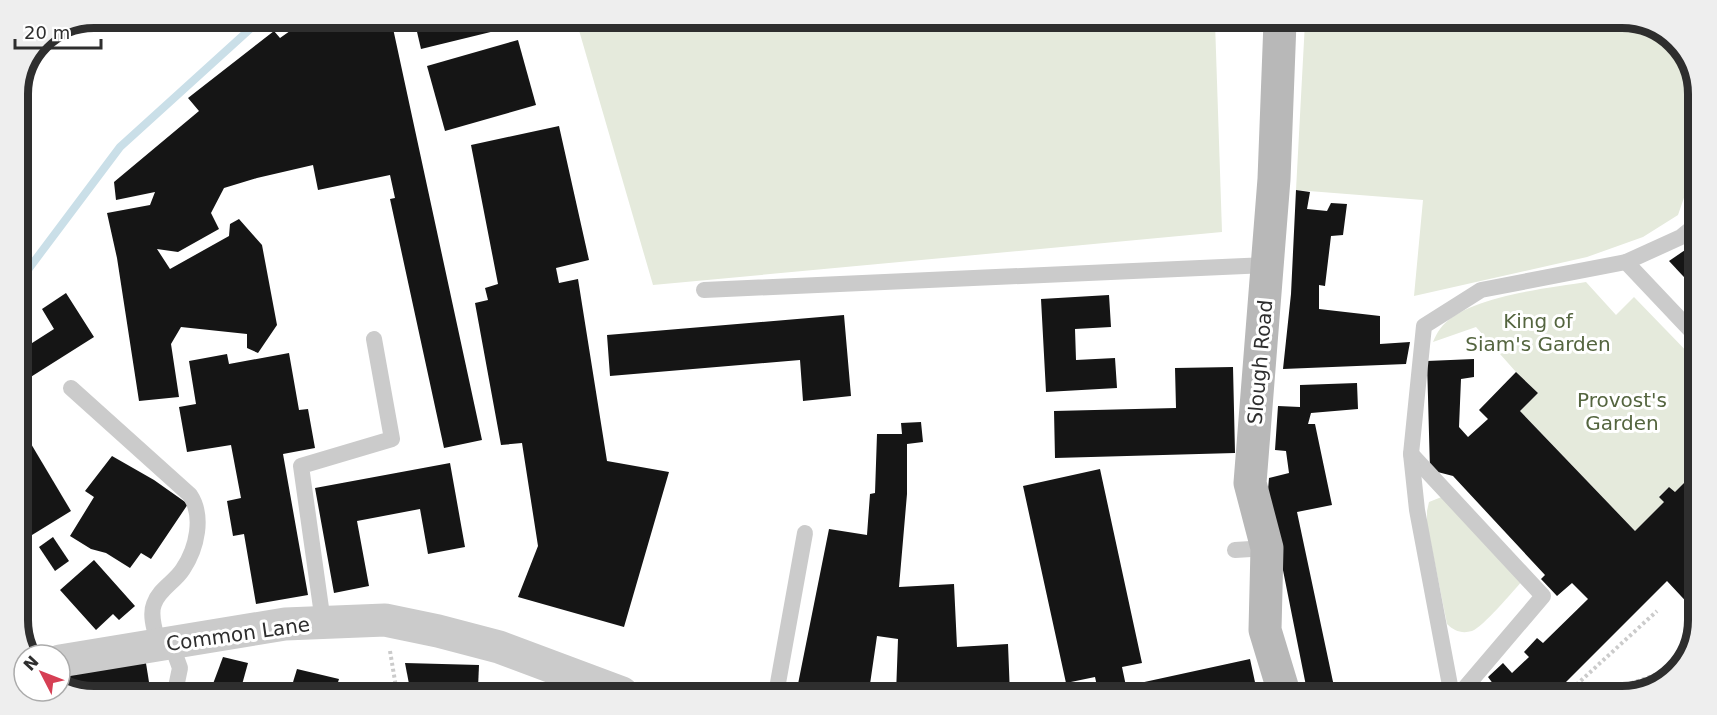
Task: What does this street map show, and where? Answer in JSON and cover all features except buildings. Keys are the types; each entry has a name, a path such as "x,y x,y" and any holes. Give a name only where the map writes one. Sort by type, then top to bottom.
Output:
{"main road":[{"name":"Slough Road","path":"1280,28 1274,179 1250,483 1267,548 1265,630 1282,686"}],"street":[{"name":"Common Lane","path":"72,659 285,624 385,620 499,647 603,686"}],"lane":[{"path":"1450,686 1417,510 1411,454 1424,326 1481,290 1626,262 1688,231"},
{"path":"1626,262 1688,328"},
{"path":"704,290 1267,265"},
{"path":"323,622 301,466 392,439 374,339"},
{"path":"71,387 190,495 197,505 197,532 194,549 183,570 160,593 152,611 165,644 180,668 176,686"},
{"path":"1411,454 1543,596 1466,686"},
{"path":"777,686 805,533"},
{"path":"1235,550 1267,548"}],"path":[{"path":"1575,686 1657,611"},
{"path":"385,620 396,686"},
{"path":"1623,686 1662,673"}],"green space":[{"path":"578,28 1215,28 1222,232 653,285"},
{"path":"1305,28 1623,28 1648,34 1663,42 1680,61 1687,81 1688,185 1678,215 1643,237 1587,257 1414,296 1423,200 1296,190"},
{"name":"Provost's Garden","path":"1586,282 1616,315 1634,297 1688,353 1689,478 1675,492 1669,487 1659,496 1664,502 1635,531 1520,411 1538,393 1476,327 1433,342 1440,329 1451,318 1467,309 1529,291"},
{"path":"1444,496 1523,580 1483,623 1468,632 1458,631 1447,624 1427,524 1429,502"}],"waterway":[{"path":"29,268 120,147 251,28"}],"park label":[{"name":"King of Siam's Garden","path":"1538,332"}]}
